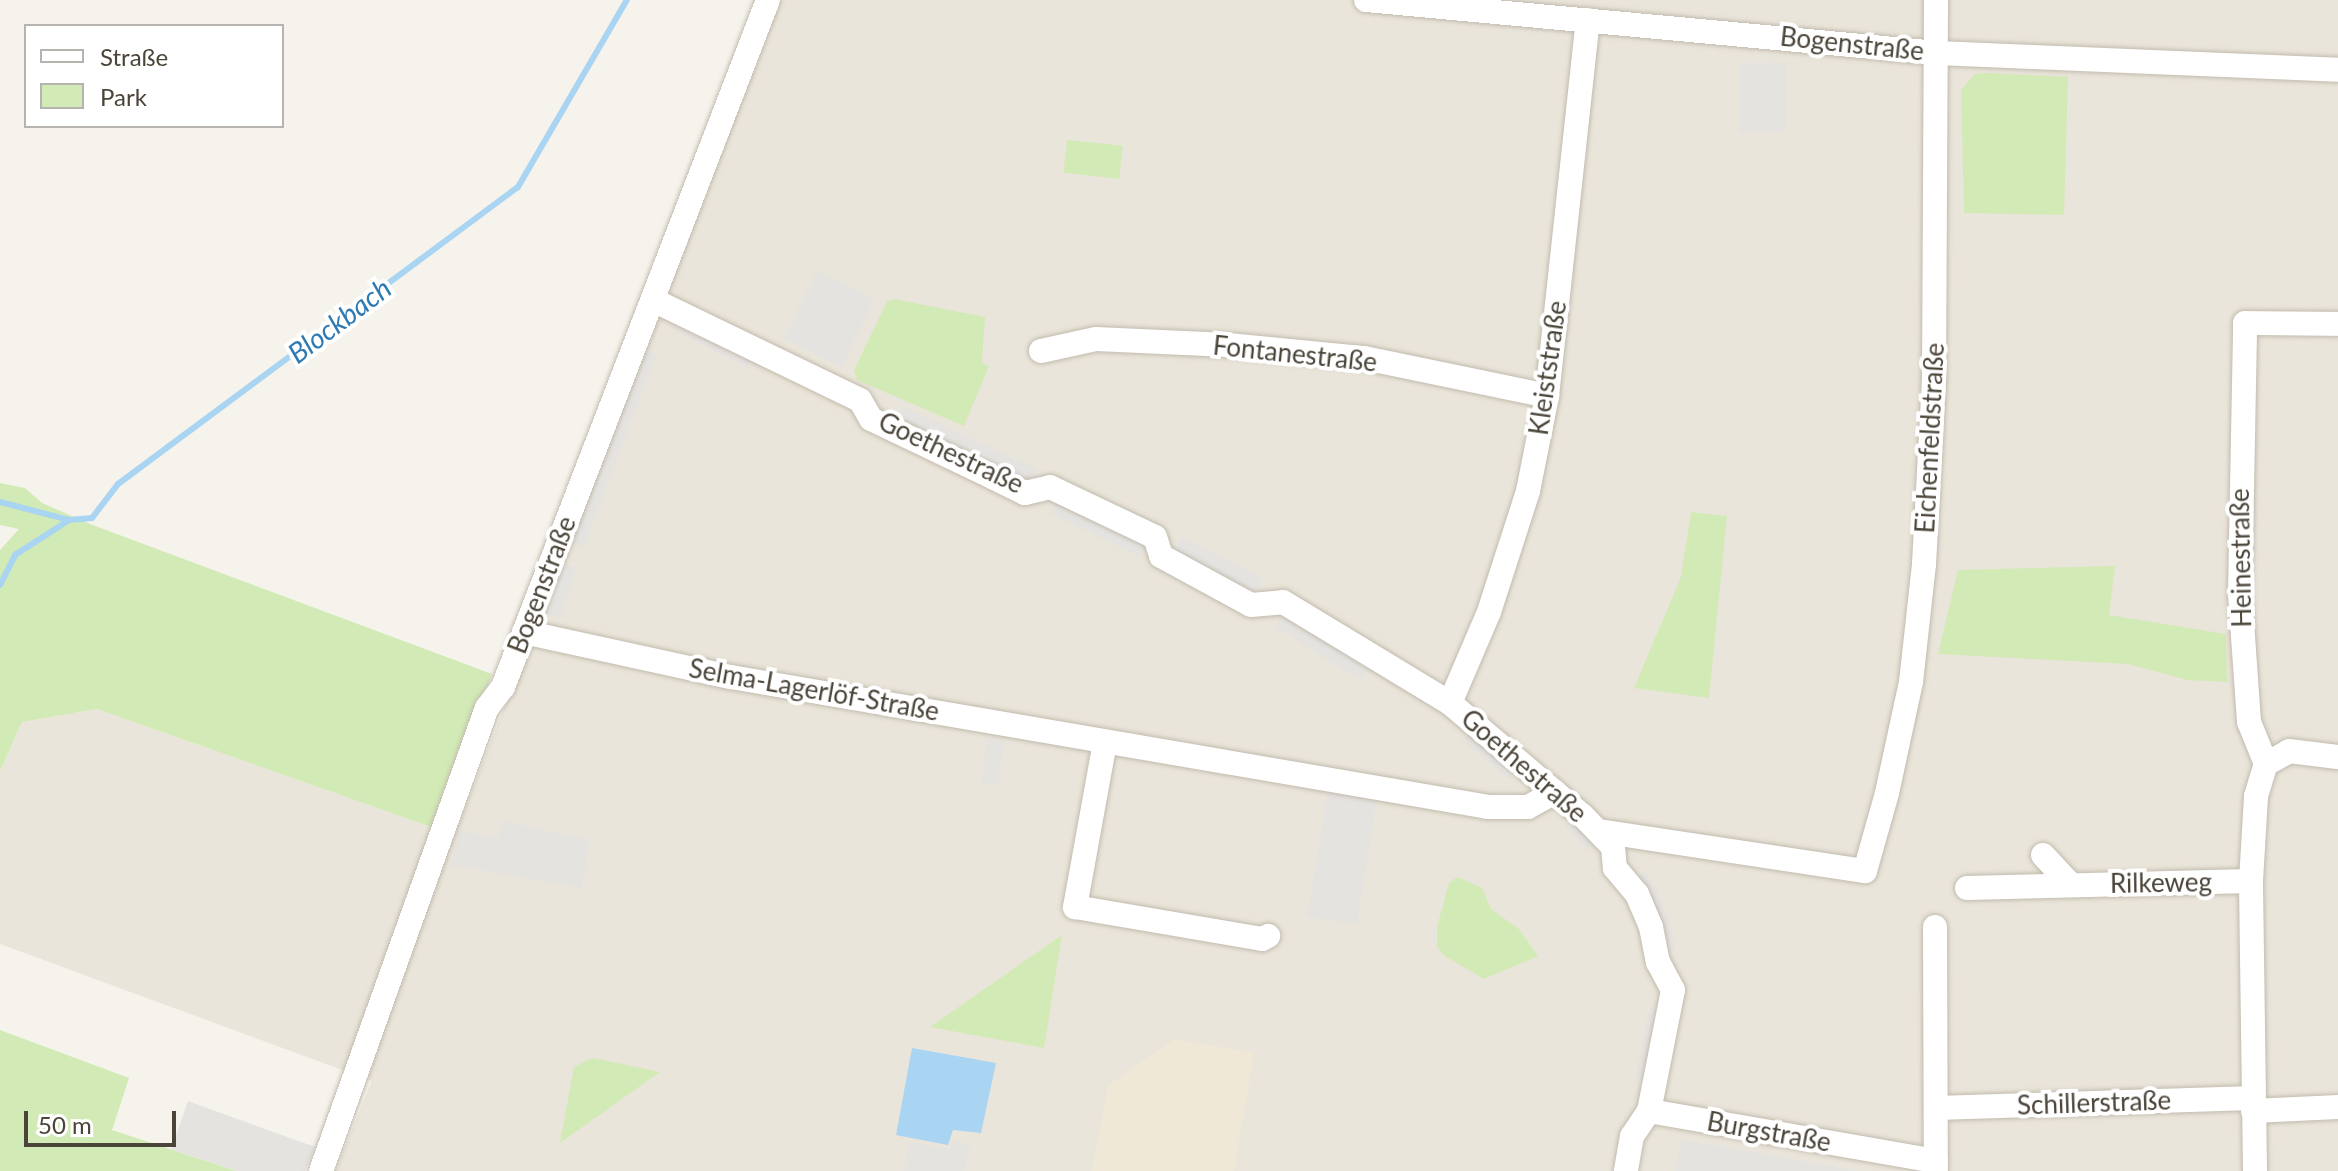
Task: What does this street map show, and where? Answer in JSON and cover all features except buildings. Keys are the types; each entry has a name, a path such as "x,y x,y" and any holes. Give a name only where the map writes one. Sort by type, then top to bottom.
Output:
{"street":[{"name":"Bogenstraße","path":"321,1171 487,708 503,687 768,0"},
{"name":"Bogenstraße","path":"1366,0 1431,3 1937,53 2338,70"},
{"name":"Eichenfeldstraße","path":"1865,871 1887,793 1911,682 1924,564 1934,380 1936,0"},
{"name":"Kleiststraße","path":"1450,703 1489,612 1528,491 1547,396 1588,20"},
{"name":"Goethestraße","path":"653,300 860,400 871,419 1025,493 1050,487 1155,537 1161,556 1251,605 1283,602 1450,703 1599,831 1613,847 1615,868 1637,894 1651,927 1658,962 1673,990 1649,1111 1632,1136 1626,1171"},
{"name":"Heinestraße","path":"2266,764 2249,722 2240,593 2245,323 2338,324"},
{"name":"Fontanestraße","path":"1041,351 1096,339 1228,345 1364,358 1547,396"},
{"name":"Selma-Lagerlöf-Straße","path":"524,632 731,677 1506,810 1528,807 1555,792"},
{"path":"1105,742 1075,907 1262,939 1268,936"},
{"path":"2255,1171 2251,881 2256,796 2266,764 2289,751 2338,757"},
{"name":"Goethestraße","path":"1599,831 1865,871"},
{"name":"Rilkeweg","path":"2043,855 2071,885"},
{"name":"Rilkeweg","path":"1967,888 2251,881"},
{"name":"Burgstraße","path":"1649,1111 1936,1166 1935,927"},
{"name":"Schillerstraße","path":"1936,1108 2253,1104 2338,1107"}],"shaded area":[{"path":"779,0 2338,0 2338,1171 335,1171 372,1081 0,944 0,771 22,722 97,709 434,828 460,821"},
{"path":"1740,63 1786,63 1786,132 1740,132"},
{"path":"817,271 875,299 841,367 784,339"},
{"path":"678,316 753,356 746,368 671,328"},
{"path":"646,350 657,354 584,547 571,542"},
{"path":"904,407 1037,469 1030,485 897,422"},
{"path":"1058,498 1147,541 1140,557 1051,513"},
{"path":"1182,537 1263,578 1256,593 1175,551"},
{"path":"564,563 576,567 560,618 547,614"},
{"path":"1284,612 1370,666 1361,680 1275,626"},
{"path":"1472,729 1518,768 1508,779 1462,740"},
{"path":"987,739 1004,741 998,786 982,784"},
{"path":"1328,787 1377,795 1357,924 1308,916"},
{"path":"1568,812 1592,835 1589,851 1566,829"},
{"path":"502,821 590,840 582,888 451,865 460,831 498,838"},
{"path":"1645,870 1658,891 1677,944 1666,959 1636,881"},
{"path":"1665,1001 1653,1071 1634,1083 1649,1010"},
{"path":"1174,1039 1254,1053 1234,1171 1092,1171 1108,1086"},
{"path":"188,1101 315,1147 305,1171 237,1171 171,1149"},
{"path":"1681,1139 1858,1171 1676,1171"},
{"path":"953,1141 970,1144 965,1171 904,1171 909,1142 951,1149"}],"green space":[{"path":"1975,74 2068,77 2064,215 1964,213 1961,90"},
{"path":"1067,140 1123,146 1119,179 1064,173"},
{"path":"894,299 985,317 982,363 989,366 964,426 857,380 854,370 887,302"},
{"path":"0,483 25,488 42,503 90,524 492,674 434,828 97,709 22,722 0,771 0,550 19,529 0,525"},
{"path":"1691,512 1727,516 1709,698 1634,688 1681,577"},
{"path":"2115,566 2109,615 2226,634 2227,682 2188,680 2128,664 1938,654 1958,570"},
{"path":"1457,877 1482,888 1491,909 1519,929 1538,956 1484,979 1445,956 1437,947 1437,927 1449,883"},
{"path":"1062,935 1044,1048 930,1027"},
{"path":"0,1030 129,1078 112,1130 237,1171 0,1171"},
{"path":"593,1058 660,1072 560,1143 574,1067"}],"water":[{"path":"912,1048 996,1063 981,1133 953,1130 948,1145 896,1135"}],"waterway":[{"name":"Blockbach","path":"0,585 15,555 69,520 92,518 118,484 518,187 627,0"},
{"path":"0,502 69,520"}]}
